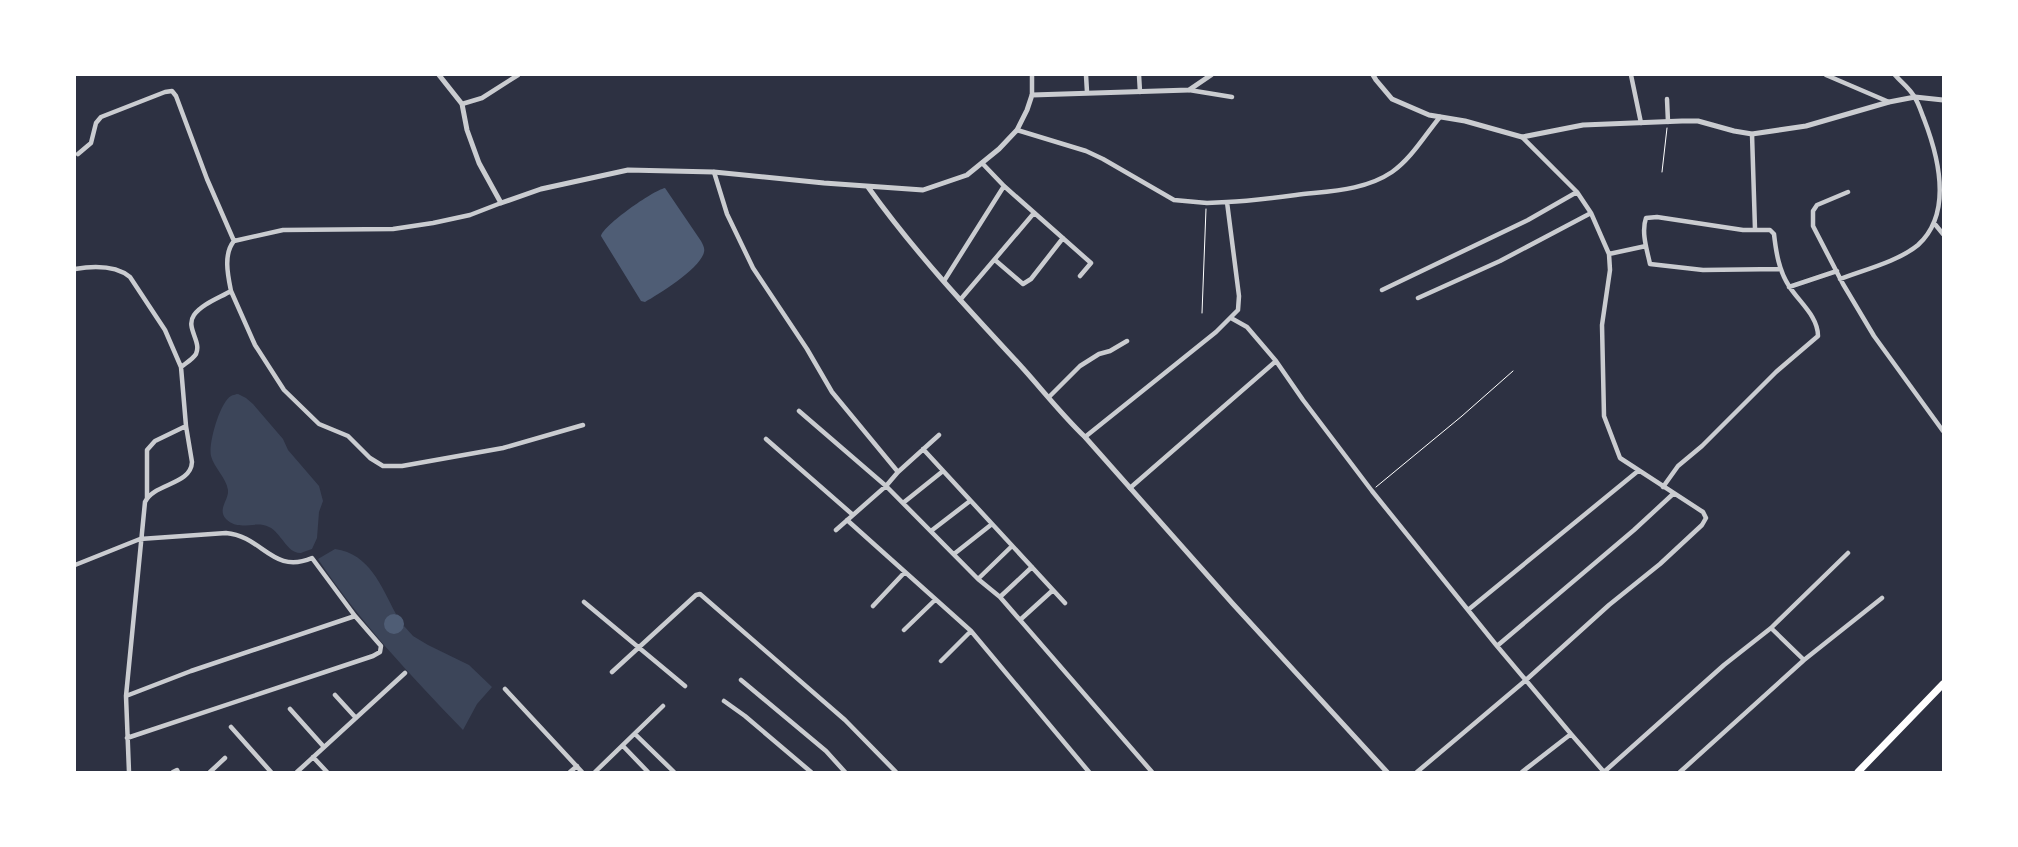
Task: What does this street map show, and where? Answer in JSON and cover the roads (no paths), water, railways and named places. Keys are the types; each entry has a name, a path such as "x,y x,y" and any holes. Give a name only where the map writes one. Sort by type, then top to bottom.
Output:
{"main road":[{"path":"1858,772 1943,684"}],"street":[{"path":"440,75 462,104 467,130 479,163 501,203"},
{"path":"462,104 482,98 518,75"},
{"path":"583,425 503,448 402,466 383,466 370,458 348,436 319,424 284,390 255,345 231,291 229,250 234,242 283,230 393,229 433,223 470,215 541,189 628,170 714,172 868,187 923,190 967,175 999,149 1017,130 1027,110 1032,95 1032,75"},
{"path":"1086,75 1087,92"},
{"path":"1139,75 1140,92"},
{"path":"1189,90 1210,75"},
{"path":"1373,75 1392,99 1429,116 1465,122 1522,137 1583,126 1698,121 1752,134 1806,126 1889,102 1915,97 1943,100"},
{"path":"1632,75 1641,123"},
{"path":"1826,75 1889,102"},
{"path":"1840,279 1900,256 1916,247 1927,236 1934,223 1940,200 1940,174 1930,135 1915,97 1895,75"},
{"path":"1032,95 1189,90 1232,97"},
{"path":"78,154 91,143 96,123 101,117 172,91 176,96 207,179 234,242"},
{"path":"1667,99 1668,122"},
{"path":"1017,130 1086,151 1174,200 1206,203 1260,200 1359,187 1392,172 1404,162 1440,117"},
{"path":"1752,134 1755,229"},
{"path":"1417,772 1526,680 1609,605 1660,564 1702,525 1706,518 1702,512 1620,458 1604,416 1602,325 1610,270 1609,254 1591,213 1577,192 1522,137"},
{"path":"982,163 1004,186 1091,263 1080,276"},
{"path":"714,172 727,214 753,268 807,349 832,392 898,472"},
{"path":"944,280 1004,186"},
{"path":"868,187 888,215 960,300 1387,772"},
{"path":"1382,290 1528,220 1577,192"},
{"path":"1848,192 1824,201 1813,211 1813,226 1840,279 1874,336 1941,425 1943,431"},
{"path":"1085,437 1232,318 1238,310 1239,296 1227,202"},
{"path":"960,300 1034,213"},
{"path":"1418,298 1500,261 1591,213"},
{"path":"1663,487 1678,466 1702,446 1776,372 1818,336 1818,328 1805,306 1789,287 1780,269 1774,234 1770,230 1743,230 1646,218 1646,246 1650,264 1703,270 1780,269"},
{"path":"1934,223 1943,234"},
{"path":"995,260 1023,284 1031,279 1064,238"},
{"path":"1609,254 1646,246"},
{"path":"75,270 92,267 111,269 124,272 130,277 165,330 173,345 181,368 186,426 192,462 190,472 147,498"},
{"path":"1789,287 1837,271"},
{"path":"181,368 195,355 197,349 190,324 193,316 203,306 231,291"},
{"path":"1232,318 1247,328 1276,361 1302,400 1372,491 1497,646 1604,772 1724,666 1771,628 1848,553"},
{"path":"1049,397 1080,366 1126,341"},
{"path":"1130,488 1276,361"},
{"path":"799,411 886,486 978,579 1000,597 1152,772"},
{"path":"129,772 126,696 140,539 147,498 147,450 155,441 186,426"},
{"path":"836,530 886,486 898,472 939,435"},
{"path":"766,438 853,515"},
{"path":"923,449 1065,603"},
{"path":"903,503 943,471"},
{"path":"1468,610 1638,471"},
{"path":"1497,646 1634,530 1673,494"},
{"path":"931,531 970,500"},
{"path":"847,520 971,631 1089,772"},
{"path":"954,554 992,524"},
{"path":"75,565 140,539 226,533 237,534 285,562 300,563 312,558 355,616 381,646 380,652 372,656 127,738"},
{"path":"978,579 1012,546"},
{"path":"1000,597 1032,567"},
{"path":"873,606 904,573"},
{"path":"1020,620 1053,590"},
{"path":"612,672 696,595 700,594 845,720 896,772"},
{"path":"1680,772 1804,660 1882,598"},
{"path":"904,630 935,600"},
{"path":"584,602 685,686"},
{"path":"126,696 191,671 355,616"},
{"path":"1771,628 1804,660"},
{"path":"941,661 971,631"},
{"path":"297,772 405,673"},
{"path":"741,680 826,752 845,772"},
{"path":"504,689 582,772"},
{"path":"335,695 356,718"},
{"path":"724,701 811,772"},
{"path":"595,772 663,706"},
{"path":"290,710 324,747"},
{"path":"231,727 271,772"},
{"path":"635,734 674,772"},
{"path":"1522,772 1571,734"},
{"path":"623,746 648,772"},
{"path":"313,757 327,772"},
{"path":"210,772 224,758"},
{"path":"570,772 577,766"},
{"path":"173,772 177,770 178,772"}]}
